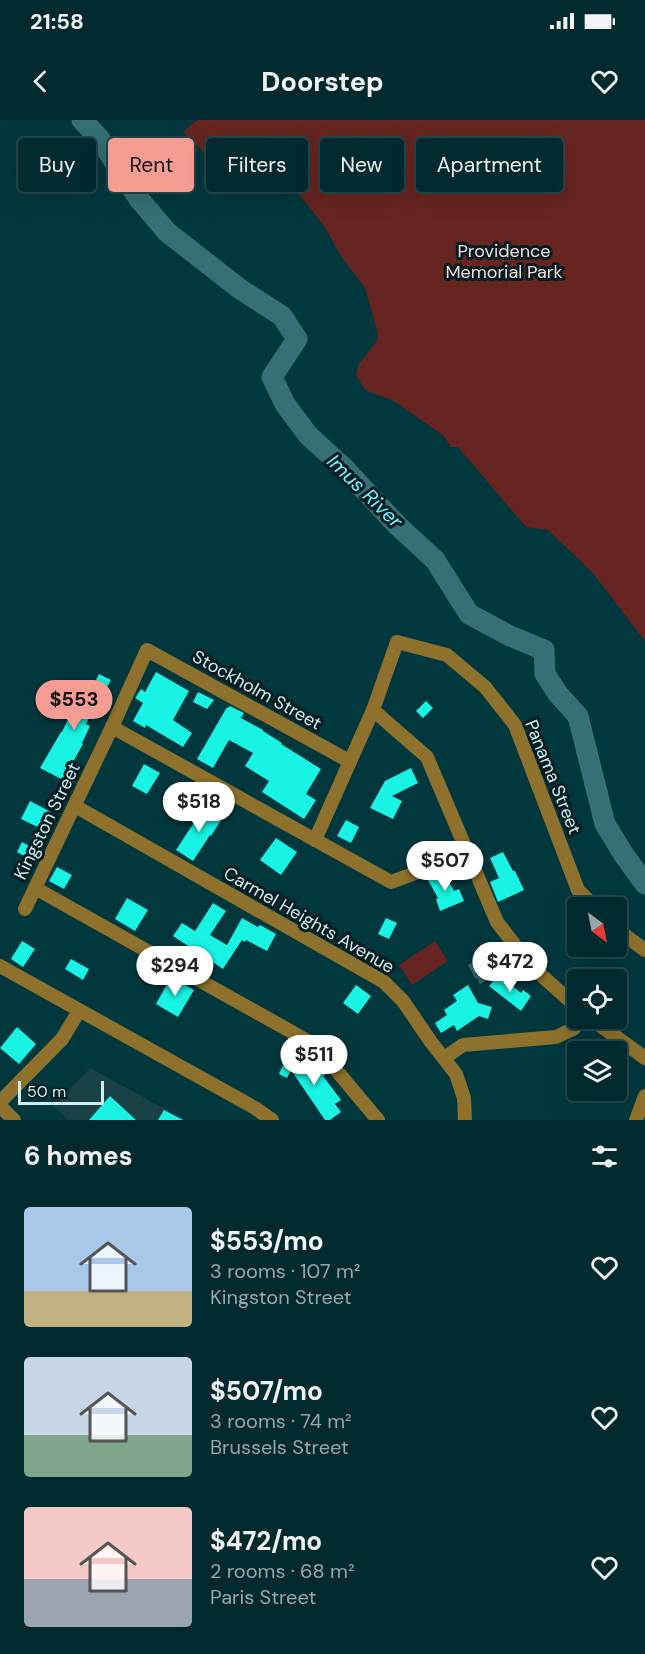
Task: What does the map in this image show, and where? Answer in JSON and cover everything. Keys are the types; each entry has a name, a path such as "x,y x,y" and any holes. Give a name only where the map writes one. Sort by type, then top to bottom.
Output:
{"street":[{"name":"Panama Street","path":"373,710 397,642 447,655 485,687 515,725 578,890 585,897"},
{"name":"Kingston Street","path":"25,909 147,650"},
{"name":"Stockholm Street","path":"147,650 349,761"},
{"path":"315,840 373,710 428,758 497,921 532,967 567,998"},
{"path":"112,727 391,882 467,854"},
{"name":"Carmel Heights Avenue","path":"75,806 384,982 403,1001 456,1074 464,1098 465,1120"},
{"path":"35,888 306,1040 321,1052 378,1120"},
{"path":"627,938 645,950"},
{"path":"0,966 255,1108 272,1120"},
{"path":"14,1120 0,1104 62,1039 80,1011"},
{"path":"444,1058 463,1045 556,1037 573,1029"},
{"path":"605,1029 645,1058"},
{"path":"636,1120 645,1096"}],"shaded area":[{"path":"483,957 495,958 499,965 484,973 488,980 480,984 468,965"},
{"path":"90,1068 185,1120 68,1120 54,1106"}],"green space":[{"name":"Providence Memorial Park","path":"197,120 645,120 645,641 592,572 548,530 526,527 458,447 451,447 444,436 394,401 367,391 362,385 356,374 359,364 377,341 378,334 365,288 341,256 324,226 295,192 308,192 308,138 206,138 206,154 194,143 194,138 189,138 183,132"},
{"path":"435,941 448,961 412,985 399,965"}],"building":[{"path":"156,672 189,691 173,720 192,733 183,747 146,725 145,728 133,721 143,703 135,698 141,689 145,692"},
{"path":"99,674 111,680 105,691 102,690 86,724 90,726 83,744 63,780 40,768 62,732 76,702 73,700 79,687 90,692"},
{"path":"198,692 214,700 207,709 193,702"},
{"path":"426,701 433,708 423,718 416,711"},
{"path":"230,706 244,713 241,718 321,769 306,794 316,800 304,819 262,792 269,781 245,766 253,753 229,740 213,768 197,759 227,707"},
{"path":"144,764 160,773 147,794 132,786"},
{"path":"411,768 418,783 392,796 402,801 393,819 370,808 385,781"},
{"path":"30,801 51,812 42,829 21,819"},
{"path":"205,806 223,817 193,861 176,850"},
{"path":"346,820 359,827 351,843 337,836"},
{"path":"276,838 297,852 281,875 260,860"},
{"path":"22,842 31,847 26,857 17,852"},
{"path":"503,852 524,890 498,902 490,882 499,878 490,858"},
{"path":"57,867 72,875 64,889 49,881"},
{"path":"444,872 454,891 459,889 464,901 440,911 436,899 438,898 428,880"},
{"path":"127,898 148,910 135,931 115,919"},
{"path":"213,903 226,911 210,935 227,945 242,918 276,934 267,951 242,940 223,969 173,936 182,923 195,931"},
{"path":"386,918 397,923 389,939 378,934"},
{"path":"22,941 35,949 23,967 11,959"},
{"path":"71,959 89,969 83,980 65,969"},
{"path":"498,975 521,993 523,990 531,996 521,1011 489,986"},
{"path":"171,977 194,990 178,1017 156,1004"},
{"path":"356,985 371,996 358,1014 343,1003"},
{"path":"468,985 478,1003 492,1007 488,1019 479,1016 457,1031 454,1025 441,1033 435,1023 447,1015 444,1010 457,1001 453,995"},
{"path":"17,1027 36,1044 19,1064 0,1048"},
{"path":"294,1054 313,1066 318,1063 326,1074 323,1076 341,1100 335,1104 341,1112 330,1120 325,1120 291,1070 287,1078 279,1074 283,1065 291,1069 287,1064"},
{"path":"110,1096 136,1120 89,1120"},
{"path":"164,1110 183,1120 158,1120"}],"waterway":[{"name":"Imus River","path":"82,120 99,138 139,199 167,232 240,289 282,316 297,339 272,377 285,404 308,435 435,560 469,614 510,636 544,650 545,674 558,694 578,716 605,824 645,884"}]}
